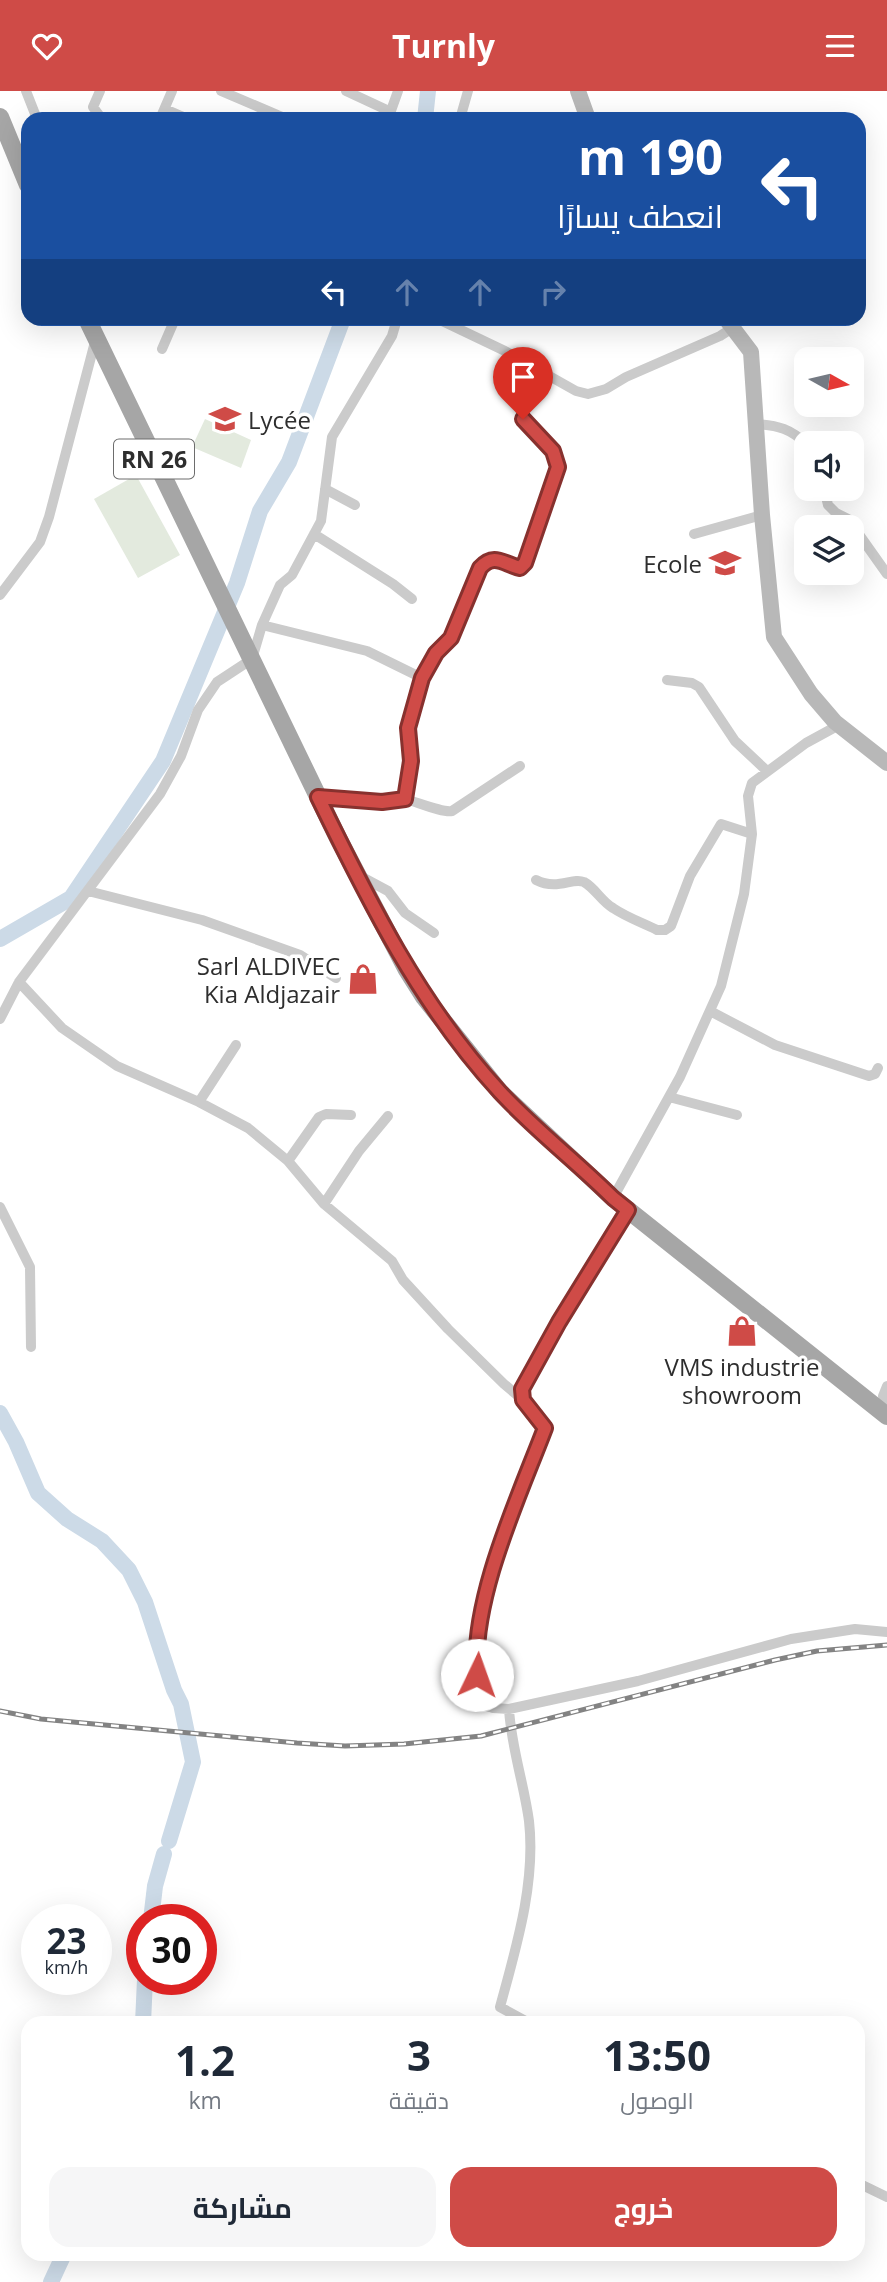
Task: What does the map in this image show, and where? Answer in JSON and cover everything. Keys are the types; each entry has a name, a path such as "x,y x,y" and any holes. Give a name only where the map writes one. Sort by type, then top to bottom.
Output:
{"main road":[{"path":"0,117 21,168"},
{"name":"RN 26","path":"90,326 318,797 407,970 424,997 500,1092 613,1198 887,1414"}],"street":[{"path":"26,91 34,112"},
{"path":"97,112 93,107 100,91"},
{"path":"164,112 172,91"},
{"path":"221,91 270,112"},
{"path":"346,91 383,112"},
{"path":"389,112 398,91"},
{"path":"462,112 468,91"},
{"path":"578,91 586,112"},
{"path":"162,349 172,326"},
{"path":"0,1019 19,982 160,794 181,756 198,710 217,682 252,659 262,625 280,585 292,575 321,521 332,437 392,337 395,326"},
{"path":"453,326 505,351 576,391 588,394 606,389 625,377 720,336 728,326"},
{"path":"732,326 751,352 762,515 774,637 811,694 839,725 887,763"},
{"path":"0,595 40,542 96,338"},
{"path":"405,799 411,761 408,728 422,678 436,653 451,638 480,568 485,562 499,559 520,568 525,563 558,467 553,451 520,413 520,408 542,373"},
{"path":"756,424 774,425 794,434"},
{"path":"326,489 355,505"},
{"path":"827,501 836,513 848,519 887,574"},
{"path":"694,534 762,515"},
{"path":"314,534 412,599"},
{"path":"262,625 368,651 422,678"},
{"path":"667,680 692,683 699,687 735,741 767,771"},
{"path":"613,1198 668,1097 721,986 744,894 752,834 748,796 752,783 806,743 839,725"},
{"path":"318,797 382,802 405,799 428,804 445,812 520,766"},
{"path":"536,880 546,885 583,882 612,908 657,930 665,930 671,926 690,876 721,824 752,834"},
{"path":"358,875 387,891 405,913 434,933"},
{"path":"88,891 202,920 300,955 336,978"},
{"path":"19,982 62,1028 117,1066 199,1102 248,1128 288,1161 324,1204 392,1261 403,1280 448,1329 523,1400 545,1428 514,1505 483,1612 476,1660 480,1704 509,1709 638,1681 791,1639 855,1629 887,1632"},
{"path":"710,1011 775,1045 869,1076 875,1074 878,1068"},
{"path":"199,1102 236,1045"},
{"path":"668,1097 737,1115"},
{"path":"288,1161 318,1117 326,1114 351,1115"},
{"path":"324,1204 359,1151 388,1116"},
{"path":"0,1207 30,1267 31,1347"},
{"path":"523,1400 522,1389 533,1367 628,1210"},
{"path":"887,1386 883,1396 887,1414"},
{"path":"509,1709 529,1823 529,1861 523,1915 499,2007 516,2016"},
{"path":"865,2186 887,2197"}],"shaded area":[{"path":"205,419 251,440 241,468 192,447"},
{"path":"136,475 180,555 138,578 94,499"}],"waterway":[{"path":"426,112 428,91"},
{"path":"0,939 71,898 163,761 237,583 260,511 289,462 340,326"},
{"path":"0,1413 38,1493 67,1519 102,1541 129,1570 145,1602 181,1704 193,1762 169,1841"},
{"path":"153,1904 164,1854"},
{"path":"143,2016 144,1995"},
{"path":"51,2282 61,2261"}],"railway":[{"path":"0,1711 41,1719 297,1743 345,1746 404,1744 481,1736 817,1651 887,1645"}],"place":[{"name":"Lycée","path":"225,419"},
{"name":"Ecole","path":"725,563"},
{"name":"Sarl ALDIVEC Kia Aldjazair","path":"363,979"},
{"name":"VMS industrie showroom","path":"742,1331"}],"route":[{"path":"477,1675 476,1660 483,1612 495,1565 514,1505 545,1428 523,1400 522,1389 559,1322 628,1210 500,1092 424,997 407,970 318,797 382,802 405,799 411,761 408,728 422,678 436,653 451,638 480,568 485,562 499,559 520,568 525,563 558,467 553,451 523,419"}]}
